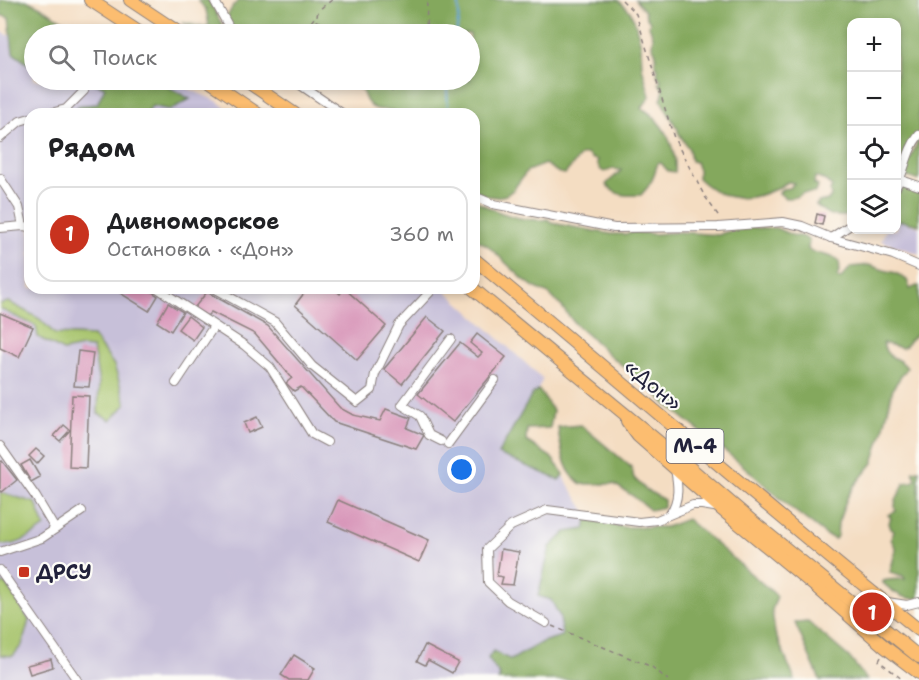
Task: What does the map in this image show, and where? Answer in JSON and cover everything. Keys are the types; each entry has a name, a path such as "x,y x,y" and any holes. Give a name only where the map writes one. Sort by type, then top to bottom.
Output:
{"highway":[{"path":"90,0 127,24"},
{"path":"134,2 166,24"},
{"path":"223,90 249,108"},
{"path":"260,90 286,108"},
{"name":"«Дон»","path":"480,264 727,473 919,630"},
{"name":"М-4","path":"479,294 919,657"},
{"name":"М-4","path":"620,410 638,436 674,468 885,647 919,673"}],"street":[{"path":"214,0 227,24"},
{"path":"308,90 334,108"},
{"path":"67,108 84,91"},
{"path":"0,138 24,120"},
{"path":"900,180 912,144 919,135"},
{"path":"0,178 19,207 24,221"},
{"path":"901,183 919,186"},
{"path":"480,199 493,204 614,228 726,226 783,222 893,255 919,266"},
{"path":"0,228 24,226"},
{"path":"831,238 847,227"},
{"path":"166,294 244,345 270,367 312,434 327,442"},
{"path":"224,294 275,322 312,366 357,402 372,390 375,374 399,325 428,294"},
{"path":"176,383 214,326"},
{"path":"451,339 402,405 420,416 429,435 444,442 495,380"},
{"path":"0,446 36,497 55,529"},
{"path":"668,517 678,496 674,468"},
{"path":"546,623 508,601 488,582 487,549 511,526 547,510 639,522 668,517 693,506 720,508"},
{"path":"0,552 42,538 82,511"},
{"path":"1,572 77,680"},
{"path":"884,602 906,604 919,602"}],"path":[{"path":"309,24 320,9 332,0"},
{"path":"426,24 427,0"},
{"path":"622,0 636,14 674,138 704,195 726,226"},
{"path":"316,16 317,21 324,24"},
{"path":"391,90 394,95"},
{"path":"546,623 652,667 668,680"},
{"path":"879,662 903,680"}],"shaded area":[{"path":"0,31 24,42 24,90 191,90 217,101 226,108 24,108 24,294 450,294 543,379 508,447 559,470 595,526 577,643 513,680 0,680"},
{"path":"901,221 919,227 919,254 881,241 884,234 901,234"}],"green space":[{"path":"0,0 26,0 69,24 24,24 24,61 13,53 9,18 0,15"},
{"path":"198,0 209,0 222,24 209,24 206,10"},
{"path":"239,0 618,0 630,11 641,45 642,67 650,96 642,108 650,113 667,136 674,153 675,172 668,171 661,163 657,163 652,180 641,195 622,194 606,185 621,170 613,169 604,172 597,163 598,160 587,154 581,155 565,174 545,164 527,171 513,190 506,195 487,196 480,193 480,108 373,108 361,90 480,90 480,24 229,24 226,19"},
{"path":"635,0 919,0 919,131 901,169 901,18 847,18 847,216 836,216 824,212 816,205 831,197 832,187 826,181 815,177 814,184 818,186 814,193 803,193 797,197 788,198 779,193 782,189 790,188 794,183 788,182 765,194 742,198 720,193 698,178 696,162 691,161 689,149 661,100 663,92 659,83 661,80 657,75 656,53 652,46 653,36 645,11"},
{"path":"104,90 174,90 190,99 174,108 152,106 151,108 78,108 78,106 97,104"},
{"path":"919,138 919,181 905,176 905,172"},
{"path":"904,187 919,189 919,225 901,221 901,191"},
{"path":"480,203 520,218 548,219 552,223 611,234 680,232 719,235 742,226 776,228 804,237 809,241 808,249 836,259 840,268 837,277 840,279 851,267 869,265 896,273 907,280 910,289 919,286 919,332 902,348 883,343 887,353 907,368 893,388 873,463 847,498 835,539 826,535 791,508 741,464 667,405 575,324 549,294 523,279 480,241"},
{"path":"9,302 40,319 55,334 93,336 114,365 126,404 111,420 98,413 99,383 93,348 82,347 63,351 38,337 36,326 0,309 0,304"},
{"path":"539,390 553,411 550,428 527,429 526,441 551,457 564,474 559,480 498,454 533,393"},
{"path":"581,425 631,467 634,478 645,489 664,500 664,507 650,510 614,484 581,484 574,478 564,458 558,427"},
{"path":"919,470 919,598 914,599 899,595 882,582 905,579 903,576 890,572 896,549 891,539 894,531 891,529 889,523 891,518 888,515 896,511 896,500 904,483 916,479 913,471"},
{"path":"0,492 36,503 45,527 17,542 0,544"},
{"path":"587,519 623,527 666,527 687,519 777,596 772,610 775,633 795,680 498,680 500,676 488,658 493,651 511,660 542,642 562,636 560,617 551,600 538,596 550,547 566,532 585,529"},
{"path":"2,583 6,584 29,620 22,645 13,656 0,655 0,586"},
{"path":"808,622 849,657 867,680 820,680 795,623"}],"building":[{"path":"817,214 824,216 822,225 815,223"},
{"path":"122,294 155,294 158,296 149,311"},
{"path":"205,294 211,294 268,326 340,408 353,415 380,421 386,409 411,418 407,428 424,435 416,449 334,422 301,387 294,391 286,383 292,378 255,334 211,312 207,316 194,308"},
{"path":"303,294 351,294 386,326 357,360 295,305"},
{"path":"168,303 183,312 171,331 157,322"},
{"path":"0,313 33,327 19,357 0,348"},
{"path":"188,316 202,327 193,340 178,329"},
{"path":"427,317 445,331 402,384 384,369"},
{"path":"477,334 506,357 453,422 418,394 460,343 478,357 482,353 470,343"},
{"path":"78,351 93,353 89,387 74,386"},
{"path":"72,395 89,396 86,468 69,467"},
{"path":"257,417 262,427 248,433 244,423"},
{"path":"64,425 70,430 60,441 54,436"},
{"path":"36,449 44,456 37,464 29,456"},
{"path":"30,460 40,477 31,482 21,465"},
{"path":"2,461 17,480 2,492 0,490 0,462"},
{"path":"338,500 429,540 419,562 328,522"},
{"path":"501,549 519,552 513,585 501,584 503,577 497,576"},
{"path":"425,645 458,662 452,673 428,660 425,665 417,661"},
{"path":"294,655 315,668 308,680 289,680 281,675"},
{"path":"51,659 53,667 30,674 27,665"}],"waterway":[{"path":"458,24 459,0"},
{"path":"447,90 448,108"}],"place":[{"name":"ДРСУ","path":"24,572"},
{"name":"Дивноморское","path":"872,612"}]}
